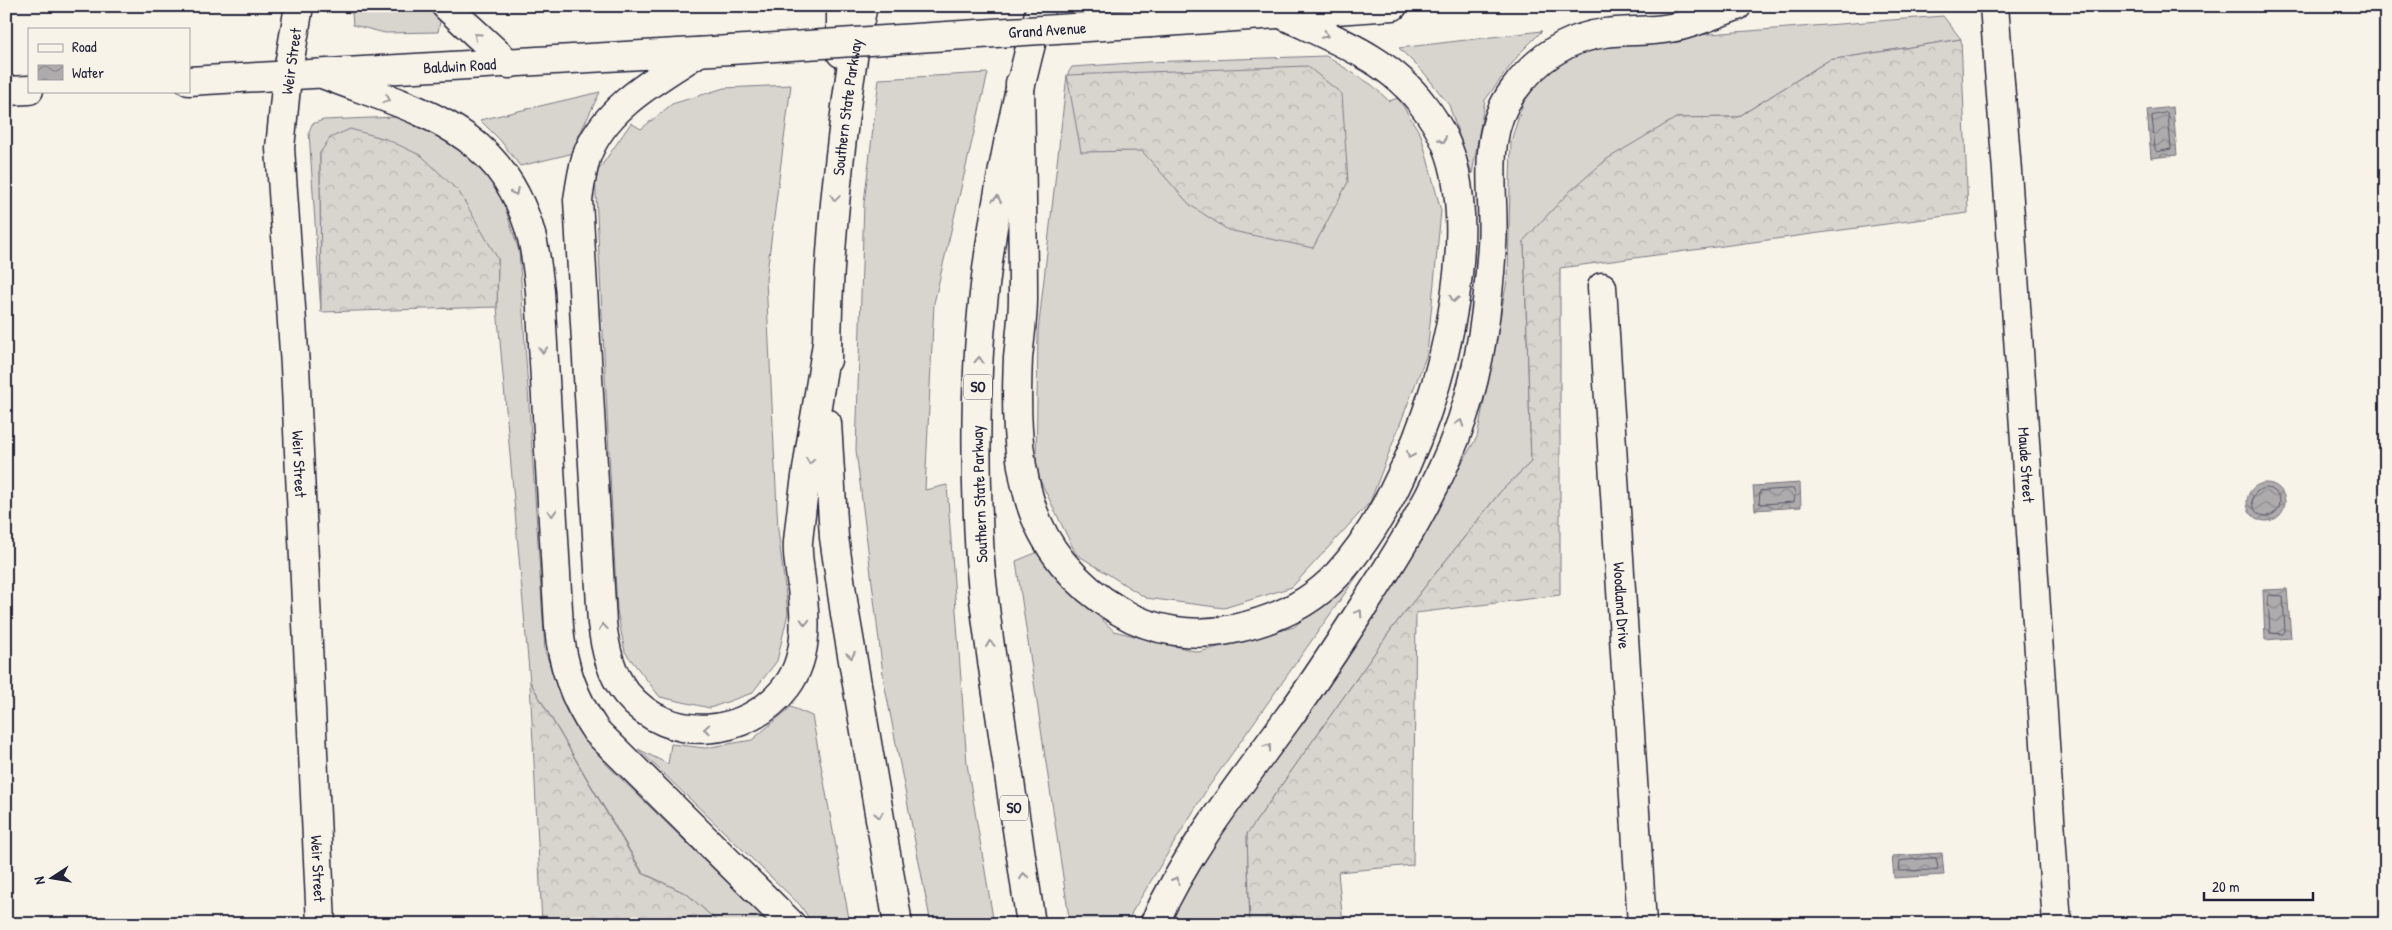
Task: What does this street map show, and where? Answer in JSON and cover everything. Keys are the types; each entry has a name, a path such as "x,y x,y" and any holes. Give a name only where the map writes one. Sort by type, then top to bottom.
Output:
{"main road":[{"name":"Weir Street","path":"299,6 287,77 280,148 295,366 321,924"},
{"path":"446,6 509,64"},
{"path":"840,149 841,6"},
{"name":"Southern State Parkway","path":"863,6 840,149 829,274 827,406 834,538 855,678 898,924"},
{"name":"Southern State Parkway","path":"1031,924 988,626 981,562 977,492 979,360 983,296 992,227 1020,83 1041,6"},
{"name":"Grand Avenue","path":"730,50 1392,6"},
{"path":"1154,924 1165,899 1204,832 1314,682 1384,574 1431,492 1448,455 1462,420 1482,347 1493,237 1492,149 1495,129 1512,91 1548,54 1564,44 1602,33 1672,28 1737,6"},
{"name":"Maude Street","path":"1994,6 2007,171 2056,924"},
{"path":"1020,83 1023,303 1017,414 1022,468 1029,501 1056,556 1077,581 1103,602 1131,619 1187,633 1215,633 1242,627 1270,619 1316,593 1336,576 1357,551 1377,519 1412,452 1438,378 1447,340 1459,262 1460,226 1454,168 1434,120 1422,102 1405,83 1387,68 1342,43 1281,14"},
{"name":"Baldwin Road","path":"190,81 325,75 730,50"},
{"path":"699,52 647,87 608,120 586,157 578,200 605,649 626,693 642,709 661,721 682,728 705,730 745,721 776,699 788,685 797,668 804,634 805,612 797,544 827,343"},
{"path":"325,75 426,115 463,134 491,157 515,190 532,239 540,291 560,650 566,672 583,712 596,731 791,924"},
{"path":"6,92 28,90"},
{"name":"Woodland Drive","path":"1602,287 1642,924"}],"green space":[{"path":"336,6 425,6 440,21 438,32 385,33 353,25 352,13 343,12"},
{"path":"1943,16 1961,39 1829,60 1738,117 1676,118 1524,240 1531,462 1501,491 1393,627 1247,834 1250,924 1169,924 1188,871 1359,639 1477,437 1508,276 1511,141 1527,91 1564,56 1619,41"},
{"path":"1542,31 1520,53 1485,100 1472,174 1449,105 1425,74 1399,48"},
{"path":"1961,39 1968,213 1560,268 1560,595 1416,613 1413,865 1338,872 1343,924 1250,924 1247,834 1393,627 1501,491 1531,462 1524,240 1569,192 1607,159 1676,118 1738,117 1829,60"},
{"path":"1326,56 1372,85 1389,101 1398,98 1421,135 1441,211 1427,354 1370,502 1292,587 1224,608 1146,598 1076,554 1036,472 1038,332 1067,75 1072,67 1147,62"},
{"path":"1307,66 1342,94 1348,182 1313,248 1228,230 1190,205 1142,151 1081,152 1067,75"},
{"path":"988,73 934,303 925,490 947,485 967,764 994,924 931,924 884,682 856,450 864,203 879,79"},
{"path":"791,85 766,280 778,530 788,613 777,661 752,693 710,708 660,697 625,652 617,610 595,175 631,123 641,129 672,104 724,88"},
{"path":"600,92 570,154 520,166 500,140 480,120"},
{"path":"396,117 451,139 498,186 519,251 545,651 566,710 606,764 770,924 720,924 687,894 643,873 530,682 497,307 498,259 320,153 321,312 309,132 312,124 323,120"},
{"path":"350,129 386,139 422,156 459,192 498,259 497,307 321,312 320,153 330,138"},
{"path":"1038,552 1062,582 1114,631 1199,652 1294,627 1367,562 1207,789 1132,912 1128,924 1070,924 1016,561"},
{"path":"530,682 642,873 687,894 720,924 542,924"},
{"path":"791,707 812,716 850,924 813,924 800,905 638,749 668,764 671,744 705,748 752,740"}],"water":[{"path":"2173,107 2177,155 2151,158 2147,110"},
{"path":"1800,483 1801,507 1755,510 1753,486"},
{"path":"2266,483 2273,484 2279,489 2284,495 2284,509 2279,515 2273,520 2266,521 2259,520 2253,515 2248,509 2247,502 2248,495 2253,489 2259,484"},
{"path":"2287,589 2291,638 2265,640 2263,590"},
{"path":"1942,853 1944,875 1894,878 1892,856"}]}
